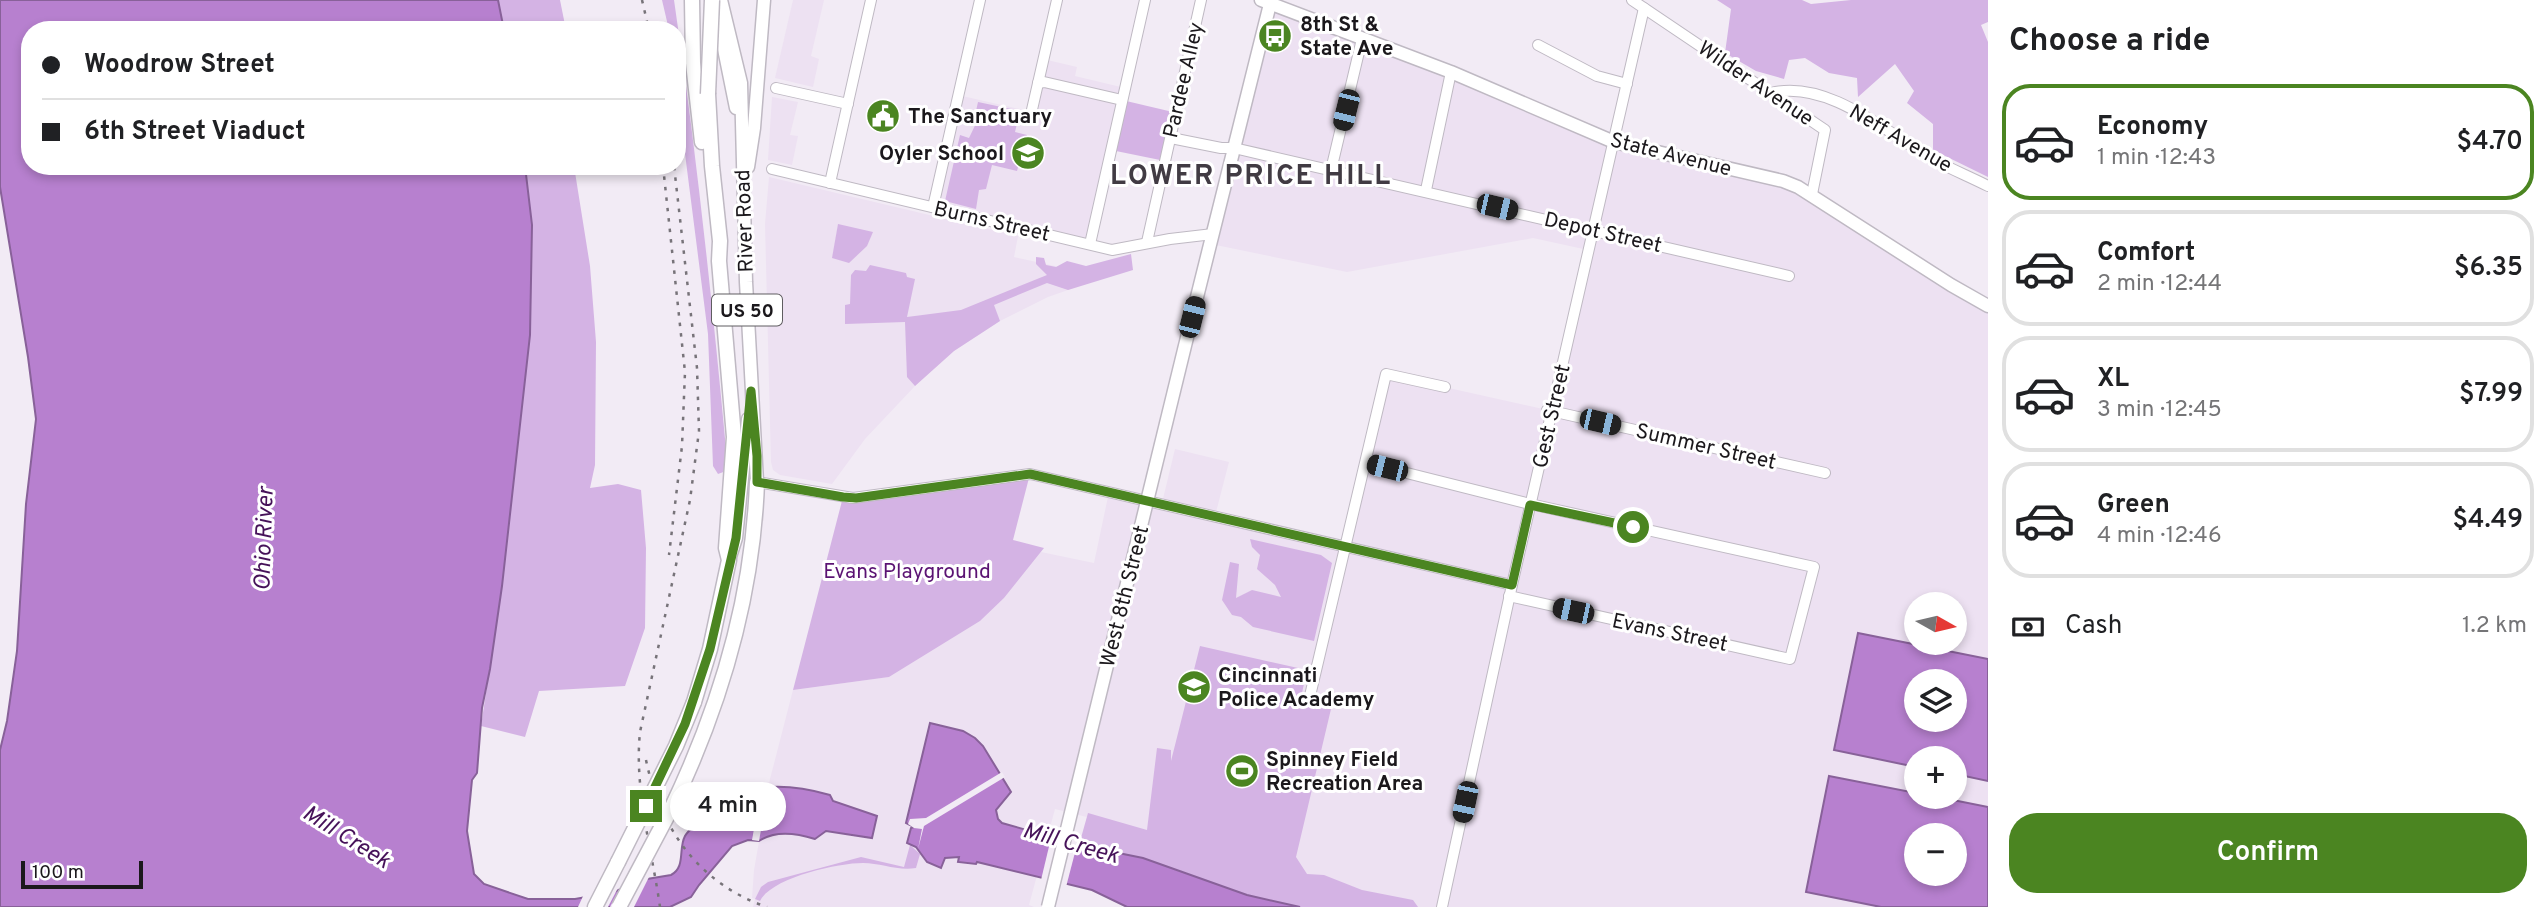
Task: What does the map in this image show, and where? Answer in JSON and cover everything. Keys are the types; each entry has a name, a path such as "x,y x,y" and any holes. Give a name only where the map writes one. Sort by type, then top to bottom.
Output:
{"highway":[{"path":"595,907 676,746 694,702 712,638 732,538 734,437 719,261 720,241 702,94 692,63 692,0"},
{"path":"702,94 711,0"},
{"name":"US 50","path":"619,907 671,809 709,721 742,606 757,482"}],"main road":[{"name":"River Road","path":"711,0 721,34 741,135"},
{"name":"River Road","path":"721,0 741,83 751,391 757,482"},
{"path":"744,194 754,128 764,0"},
{"name":"State Avenue","path":"1267,1 1451,72 1614,142 1783,181 1812,194 1951,285 1988,306"},
{"name":"West 8th Street","path":"1048,907 1234,148 1267,1"},
{"name":"River Road","path":"732,538 751,391"}],"street":[{"path":"830,183 871,0"},
{"path":"933,207 980,0"},
{"path":"1031,114 1057,0"},
{"path":"1090,244 1145,0"},
{"name":"Pardee Alley","path":"1147,242 1201,0"},
{"name":"Wilder Avenue","path":"1632,0 1825,130 1812,194"},
{"name":"Gest Street","path":"1442,907 1549,411 1644,8"},
{"path":"1331,170 1363,39"},
{"path":"1538,45 1597,76 1627,85"},
{"path":"1426,190 1451,72"},
{"path":"1038,83 1044,82 1122,100"},
{"path":"776,88 848,104"},
{"name":"Neff Avenue","path":"1771,93 1790,88 1841,102 1935,160 1988,186"},
{"name":"Depot Street","path":"1171,138 1234,148 1426,190 1789,276"},
{"name":"Burns Street","path":"772,169 1112,250 1147,242 1212,239"},
{"path":"1309,700 1386,374 1445,387"},
{"name":"Summer Street","path":"1549,411 1825,473"},
{"path":"1367,463 1530,505"},
{"path":"757,482 850,498 1030,474 1512,585"},
{"name":"Evans Street","path":"1509,596 1790,659 1814,567 1530,505"}],"shaded area":[{"path":"793,0 824,0 811,56 819,59 813,87 775,78"},
{"path":"1270,3 1614,142 1783,181 1988,306 1988,907 1308,907 1292,869 1055,809 1029,905 1034,907 753,907 754,870 770,779 793,690 889,677 980,621 1004,598 1041,552 1094,563 1109,492 1162,503 1175,449 1229,462 1215,516 1346,545 1386,374 1552,411 1588,250 1533,238 1347,272 1211,244"},
{"name":"Oyler School","path":"1043,59 1077,67 1075,76 1125,88 1090,244 933,207 958,95 1028,111"},
{"path":"772,97 798,102 790,135 798,136 792,165 768,160"},
{"path":"769,177 1018,236 1014,257 1105,277 1048,297 1000,321 954,351 915,386 865,439 832,484 780,475 773,470 771,462 765,224"}],"green space":[{"path":"498,0 560,0 564,21 502,21"},
{"path":"662,0 674,0 677,21 667,21"},
{"path":"1717,0 1802,0 1811,4 1851,0 1988,0 1988,22 1981,25 1988,42 1988,177 1933,150 1933,124 1907,103 1914,91 1895,64 1858,97 1857,78 1829,73 1805,58 1789,60 1784,79 1756,71 1725,53 1731,9"},
{"path":"686,92 726,449 726,471 718,474 713,466 708,334 686,162"},
{"path":"1122,100 1177,113 1165,161 1111,150"},
{"path":"978,102 1020,111 1015,132 1027,135 1017,171 992,165 986,189 979,190 976,209 945,201 960,135 969,138 981,113 976,111"},
{"path":"526,175 575,175 590,266 596,342 595,465 590,488 618,484 641,490 646,548 645,628 625,686 539,691 525,737 481,726 502,586 530,335 532,225"},
{"path":"838,224 873,232 867,246 849,263 832,258"},
{"path":"1131,254 1133,270 1068,290 1047,283 994,305 1000,321 954,351 915,386 907,377 905,322 845,324 845,305 850,304 851,275 855,270 866,271 870,265 906,273 907,277 915,279 907,317 961,310 1047,275 1036,264 1036,257 1044,258 1046,265 1056,267 1067,261 1086,266"},
{"name":"Evans Playground","path":"1030,474 1013,540 1044,548 1004,598 980,621 889,677 793,690 843,497"},
{"path":"1250,539 1321,555 1332,563 1314,641 1253,627 1241,617 1232,615 1222,600 1230,562 1239,564 1236,598 1252,590 1281,597 1275,585 1257,569 1260,555 1252,547"},
{"name":"Spinney Field Recreation Area","path":"1200,646 1307,670 1300,702 1331,709 1296,857 1307,874 1324,875 1362,890 1413,900 1418,907 1300,907 1247,895 1143,858 1079,845 1088,813 1147,830 1157,748 1171,750 1171,761"},
{"path":"910,845 920,854 916,868 902,868 863,863 837,866 791,879 777,885 760,901 755,899 761,887 768,882 861,857 904,867"}],"water":[{"path":"0,0 498,0 502,21 21,21 21,175 526,175 532,225 530,335 502,586 482,708 477,773 472,780 467,831 474,874 484,884 528,899 575,899 614,892 641,880 676,872 683,841 688,832 717,816 730,799 741,793 766,787 805,789 830,795 833,801 877,816 872,838 826,831 815,839 786,834 772,835 759,841 748,840 732,846 691,897 670,907 0,907 0,750 17,651 26,504 36,419 0,187"},
{"path":"1858,633 1904,642 1904,655 1967,655 1988,659 1988,781 1967,777 1967,746 1904,746 1904,765 1834,750"},
{"path":"930,723 963,731 983,746 1011,792 996,810 1002,823 1079,845 1143,858 1247,895 1300,907 1127,907 1092,890 977,862 958,862 959,857 945,858 941,868 927,862 916,847 907,843 911,828 914,827 906,823"},
{"path":"1829,776 1904,791 1904,809 1967,809 1967,803 1988,807 1988,907 1881,907 1806,892"}],"pier":[{"path":"1002,772 1005,777 924,826 918,849 922,829 908,824 910,819 926,818"},
{"path":"762,785 769,785 759,841 752,840"},
{"path":"1052,834 1078,841 1066,887 1041,880"},
{"path":"650,875 634,907 610,907 622,884 640,876"},
{"path":"619,886 608,907 578,907 584,894"}],"railway":[{"path":"642,0 647,21"},
{"path":"664,175 685,372 682,446 669,555"},
{"path":"660,907 639,776 640,732 690,500 699,431 697,368 675,175"},
{"path":"646,760 661,808 686,850 721,884 767,907"}],"place":[{"name":"8th St & State Ave","path":"1275,36"},
{"name":"The Sanctuary","path":"883,116"},
{"name":"Oyler School","path":"1028,153"},
{"name":"Cincinnati Police Academy","path":"1194,687"},
{"name":"Spinney Field Recreation Area","path":"1242,771"}],"district":[{"name":"LOWER PRICE HILL","path":"1251,174"}],"route":[{"path":"646,806 694,702 710,649 736,538 751,391 757,482 843,497 856,498 1030,474 1512,585 1530,505 1633,527"}],"water label":[{"name":"Ohio River","path":"263,539"},
{"name":"Mill Creek","path":"347,836"},
{"name":"Mill Creek","path":"1071,842"}]}
